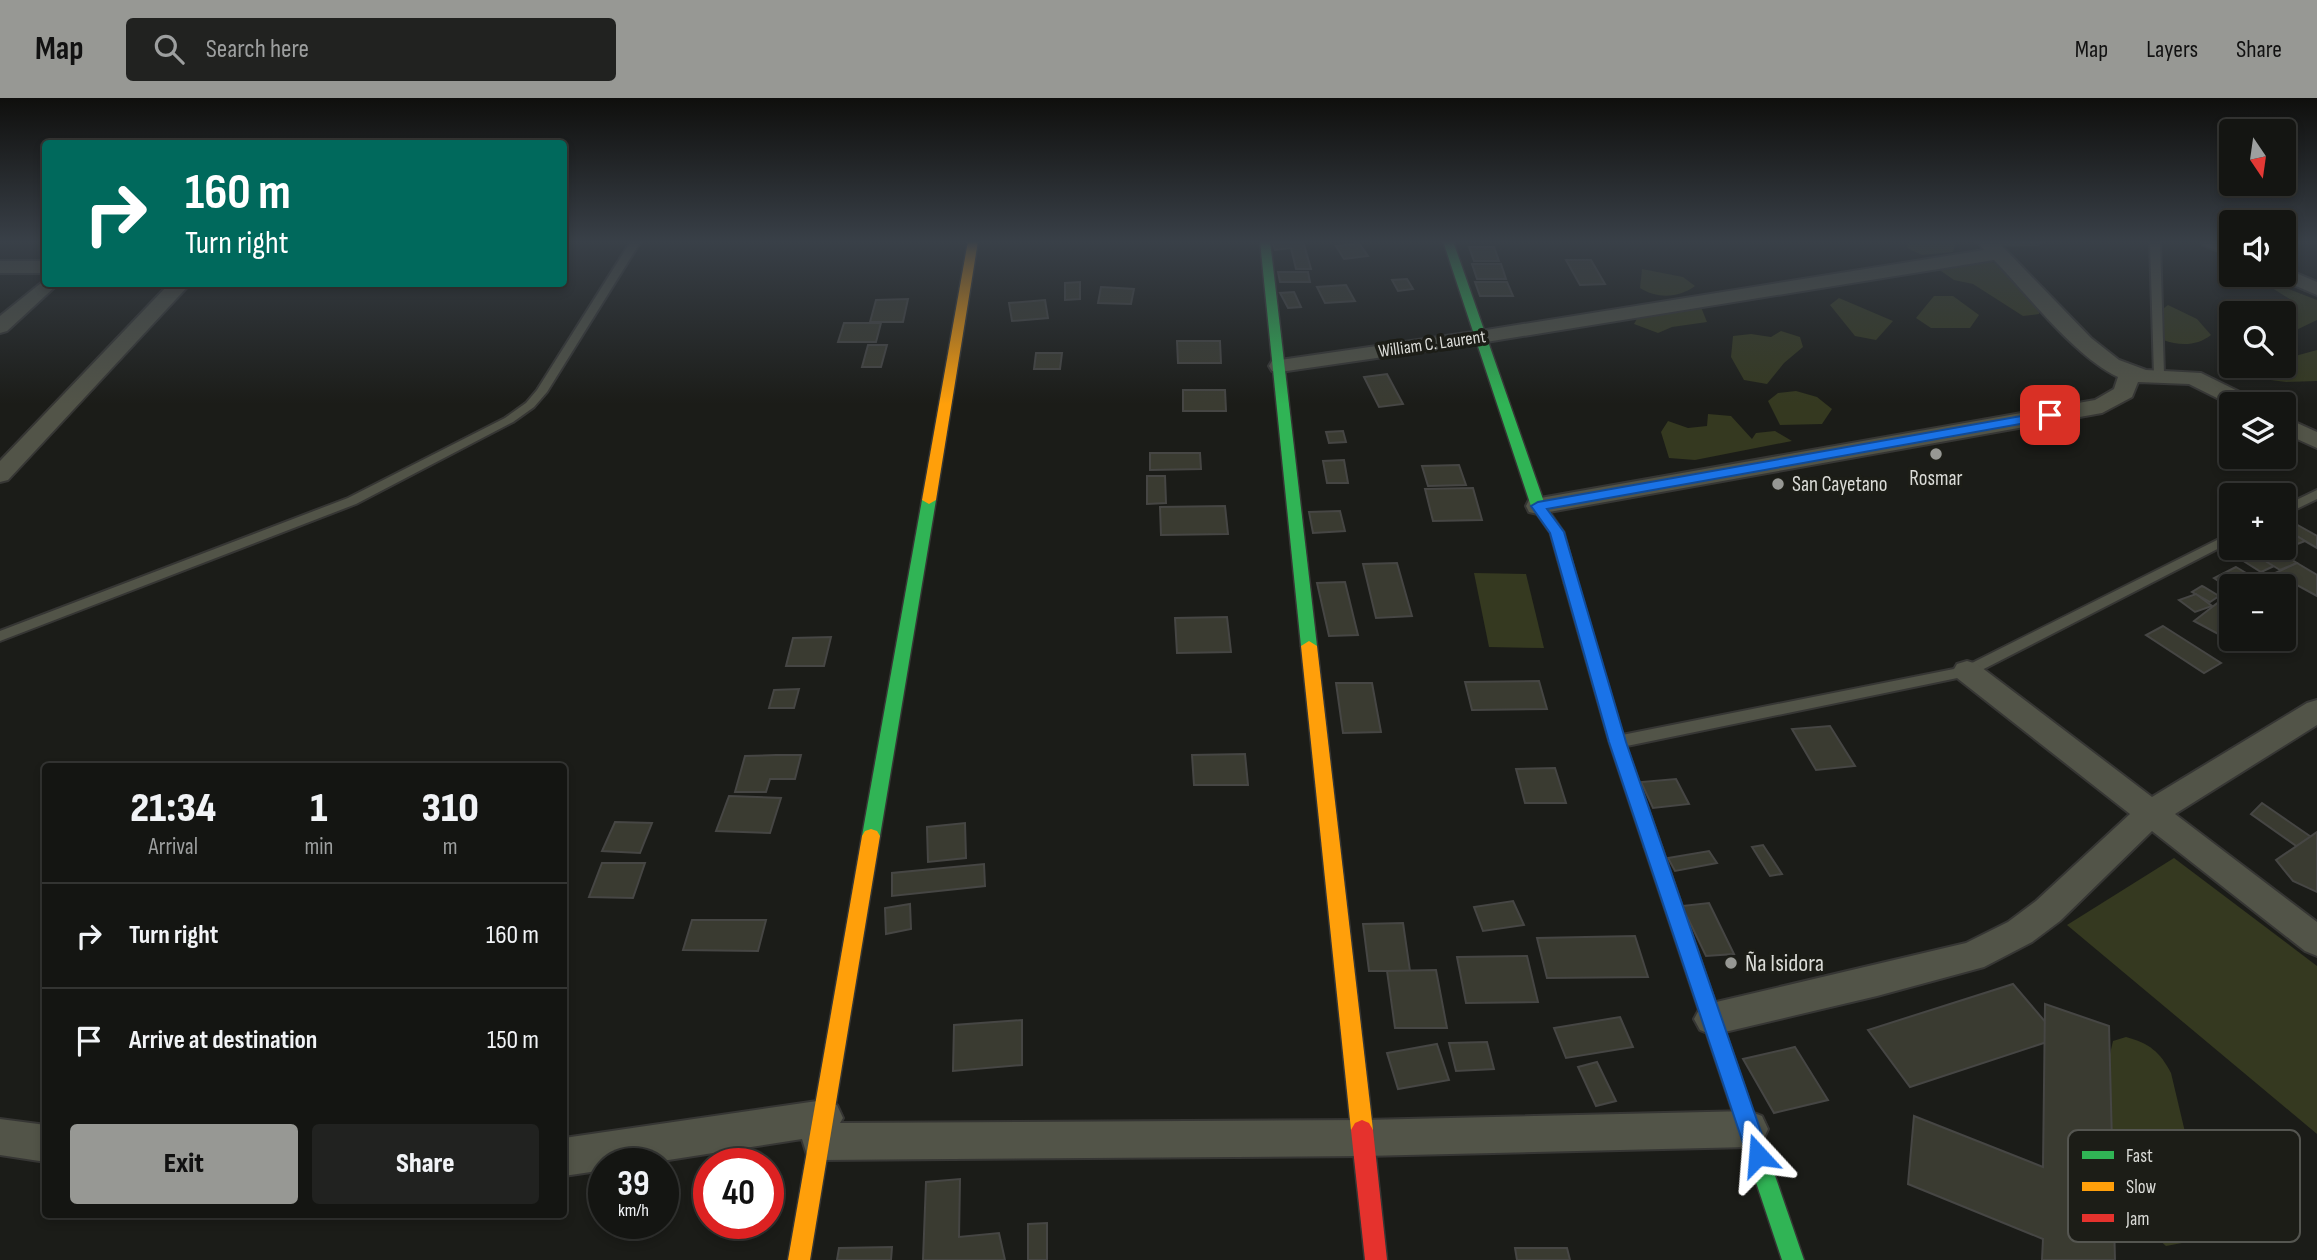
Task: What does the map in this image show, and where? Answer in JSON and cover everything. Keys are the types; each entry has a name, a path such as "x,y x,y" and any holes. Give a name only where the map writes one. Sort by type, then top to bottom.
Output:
{"street":[{"path":"0,327 35,295"},
{"path":"0,475 169,295"},
{"path":"799,1260 964,295"},
{"path":"1272,295 1377,1260"},
{"path":"1466,295 1538,506 1557,532 1618,742 1793,1260"},
{"name":"William C. Laurent","path":"1280,366 1480,337 1714,295"},
{"path":"2038,295 2111,365 2130,374 2147,377 2159,375 2193,378 2222,392"},
{"path":"1538,506 2102,406 2124,392 2130,374"},
{"path":"2296,430 2317,441"},
{"path":"1967,671 2317,941"},
{"path":"1712,1019 1972,956 2020,932 2048,911 2151,813 2317,711"},
{"path":"567,1157 822,1130 1364,1138 1749,1129"},
{"path":"0,1137 42,1143"}],"lane":[{"path":"0,636 352,501 509,420 530,405 541,392 602,295"},
{"path":"2157,295 2159,375"},
{"path":"2296,505 2317,494"},
{"path":"1618,742 1967,671 2219,543"}],"green space":[{"path":"1991,295 2029,295 2041,306 2039,314 2023,316"},
{"path":"2284,295 2305,295 2317,300 2317,320 2296,330 2296,301"},
{"path":"1934,296 1953,296 1979,315 1970,328 1931,328 1916,318"},
{"path":"1839,298 1893,321 1876,340 1855,336 1830,305"},
{"path":"1699,302 1707,322 1672,327 1658,333 1634,324 1639,315"},
{"path":"2168,305 2197,319 2211,335 2188,344 2163,340 2155,315"},
{"path":"1781,331 1800,337 1803,347 1784,363 1767,384 1744,380 1731,357 1733,336 1751,334 1771,337"},
{"path":"2317,350 2317,381 2286,382 2262,378 2296,378 2296,356"},
{"path":"1796,391 1817,397 1832,409 1822,424 1780,425 1768,401 1778,393"},
{"path":"1708,414 1731,416 1752,439 1756,433 1775,431 1792,441 1695,460 1669,458 1661,432 1668,421 1688,428 1707,426"},
{"path":"1474,573 1526,574 1544,648 1489,647"},
{"path":"2174,858 2317,966 2317,1134 2067,925"},
{"path":"2126,1037 2141,1042 2163,1059 2171,1073 2185,1130 2109,1130 2107,1067 2113,1041"},
{"path":"2162,1242 2183,1242 2182,1243 2166,1246"}],"building":[{"path":"1065,295 1080,295 1080,299 1065,300"},
{"path":"1099,295 1133,295 1131,304 1098,303"},
{"path":"1281,295 1296,295 1301,307 1288,308"},
{"path":"1321,295 1352,295 1355,301 1325,303"},
{"path":"908,299 903,322 870,322 876,300"},
{"path":"1045,300 1048,318 1012,321 1009,303"},
{"path":"844,323 881,323 876,342 838,342"},
{"path":"1177,341 1220,341 1221,363 1178,363"},
{"path":"868,345 887,345 881,367 862,367"},
{"path":"1036,353 1062,353 1060,369 1034,369"},
{"path":"1387,374 1403,404 1379,407 1364,377"},
{"path":"1183,390 1225,390 1226,411 1183,411"},
{"path":"1343,431 1346,442 1329,443 1326,432"},
{"path":"1150,453 1200,453 1201,469 1150,470"},
{"path":"1344,460 1348,483 1327,483 1323,461"},
{"path":"1459,465 1466,485 1428,486 1422,466"},
{"path":"1147,476 1165,476 1166,503 1147,504"},
{"path":"1473,488 1482,520 1433,521 1425,489"},
{"path":"1225,506 1228,534 1161,535 1160,507"},
{"path":"1340,511 1345,531 1313,533 1309,512"},
{"path":"2296,524 2317,536 2317,548 2296,536"},
{"path":"2296,535 2305,541 2296,544"},
{"path":"2242,560 2264,560 2274,566 2261,572"},
{"path":"2264,560 2292,560 2297,563 2280,570"},
{"path":"1397,563 1412,616 1376,618 1363,564"},
{"path":"2297,563 2317,575 2317,596 2296,584 2296,574 2275,573"},
{"path":"2236,567 2248,574 2222,574"},
{"path":"1345,582 1358,635 1329,636 1317,583"},
{"path":"2202,586 2219,596 2210,602 2192,592"},
{"path":"2196,594 2212,606 2195,612 2179,600"},
{"path":"2219,602 2219,634 2194,621"},
{"path":"1227,617 1231,652 1177,653 1175,618"},
{"path":"2163,626 2221,663 2204,673 2146,635"},
{"path":"831,637 824,666 786,666 793,638"},
{"path":"1539,681 1547,709 1472,710 1465,682"},
{"path":"1336,683 1372,683 1381,732 1343,733"},
{"path":"799,689 794,708 769,708 774,690"},
{"path":"1830,726 1855,766 1816,770 1792,729"},
{"path":"1245,754 1248,785 1194,785 1192,755"},
{"path":"801,755 795,779 770,779 766,792 735,792 745,756"},
{"path":"1555,768 1566,803 1525,803 1516,769"},
{"path":"1676,779 1689,804 1653,808 1641,782"},
{"path":"729,796 781,798 770,833 716,831"},
{"path":"2262,803 2314,839 2299,848 2251,814"},
{"path":"615,822 652,823 640,853 602,851"},
{"path":"965,823 966,858 928,862 927,827"},
{"path":"2317,832 2317,892 2293,881 2276,860"},
{"path":"1763,845 1782,874 1770,876 1752,847"},
{"path":"1709,851 1717,863 1675,871 1668,858"},
{"path":"602,863 645,863 633,898 589,897"},
{"path":"984,864 985,886 892,896 892,873"},
{"path":"1513,901 1524,925 1483,931 1474,907"},
{"path":"1709,903 1734,954 1706,956 1682,906"},
{"path":"910,904 911,929 886,934 885,908"},
{"path":"692,920 766,920 758,951 683,950"},
{"path":"1403,923 1410,971 1369,971 1363,924"},
{"path":"1635,936 1648,977 1547,978 1537,938"},
{"path":"1527,956 1538,1002 1466,1003 1457,957"},
{"path":"1436,970 1447,1028 1395,1028 1387,971"},
{"path":"2013,984 2059,1038 1910,1087 1868,1030"},
{"path":"2045,1004 2109,1026 2112,1130 2068,1130 2068,1242 2115,1242 2115,1260 2042,1260 2043,1239 1908,1184 1914,1116 2043,1167"},
{"path":"1620,1017 1633,1047 1566,1058 1554,1028"},
{"path":"1022,1020 1022,1065 953,1071 954,1025"},
{"path":"1487,1042 1494,1069 1456,1071 1449,1043"},
{"path":"1437,1044 1449,1080 1398,1089 1387,1053"},
{"path":"1795,1047 1828,1100 1774,1113 1743,1059"},
{"path":"1597,1062 1616,1101 1596,1106 1578,1067"},
{"path":"960,1179 959,1237 999,1233 1005,1260 923,1260 926,1182"},
{"path":"1047,1223 1047,1260 1028,1260 1028,1224"},
{"path":"892,1247 891,1260 837,1260 839,1248"},
{"path":"1515,1248 1567,1248 1570,1260 1517,1260"}],"traffic: fast":[{"path":"1271,295 1309,646"},
{"path":"1466,295 1538,506 1557,532 1571,583"},
{"path":"871,836 929,500"},
{"path":"1653,847 1793,1260"}],"traffic: slow":[{"path":"929,500 964,295"},
{"path":"1571,583 1617,742 1653,847"},
{"path":"1309,646 1362,1130"},
{"path":"799,1260 871,836"}],"traffic: jam":[{"path":"1362,1130 1376,1260"}],"place":[{"name":"Rosmar","path":"1936,454"},
{"name":"San Cayetano","path":"1778,484"},
{"name":"Ña Isidora","path":"1731,963"}],"route":[{"path":"1758,1155 1618,742 1557,532 1538,506 2050,415"}]}
